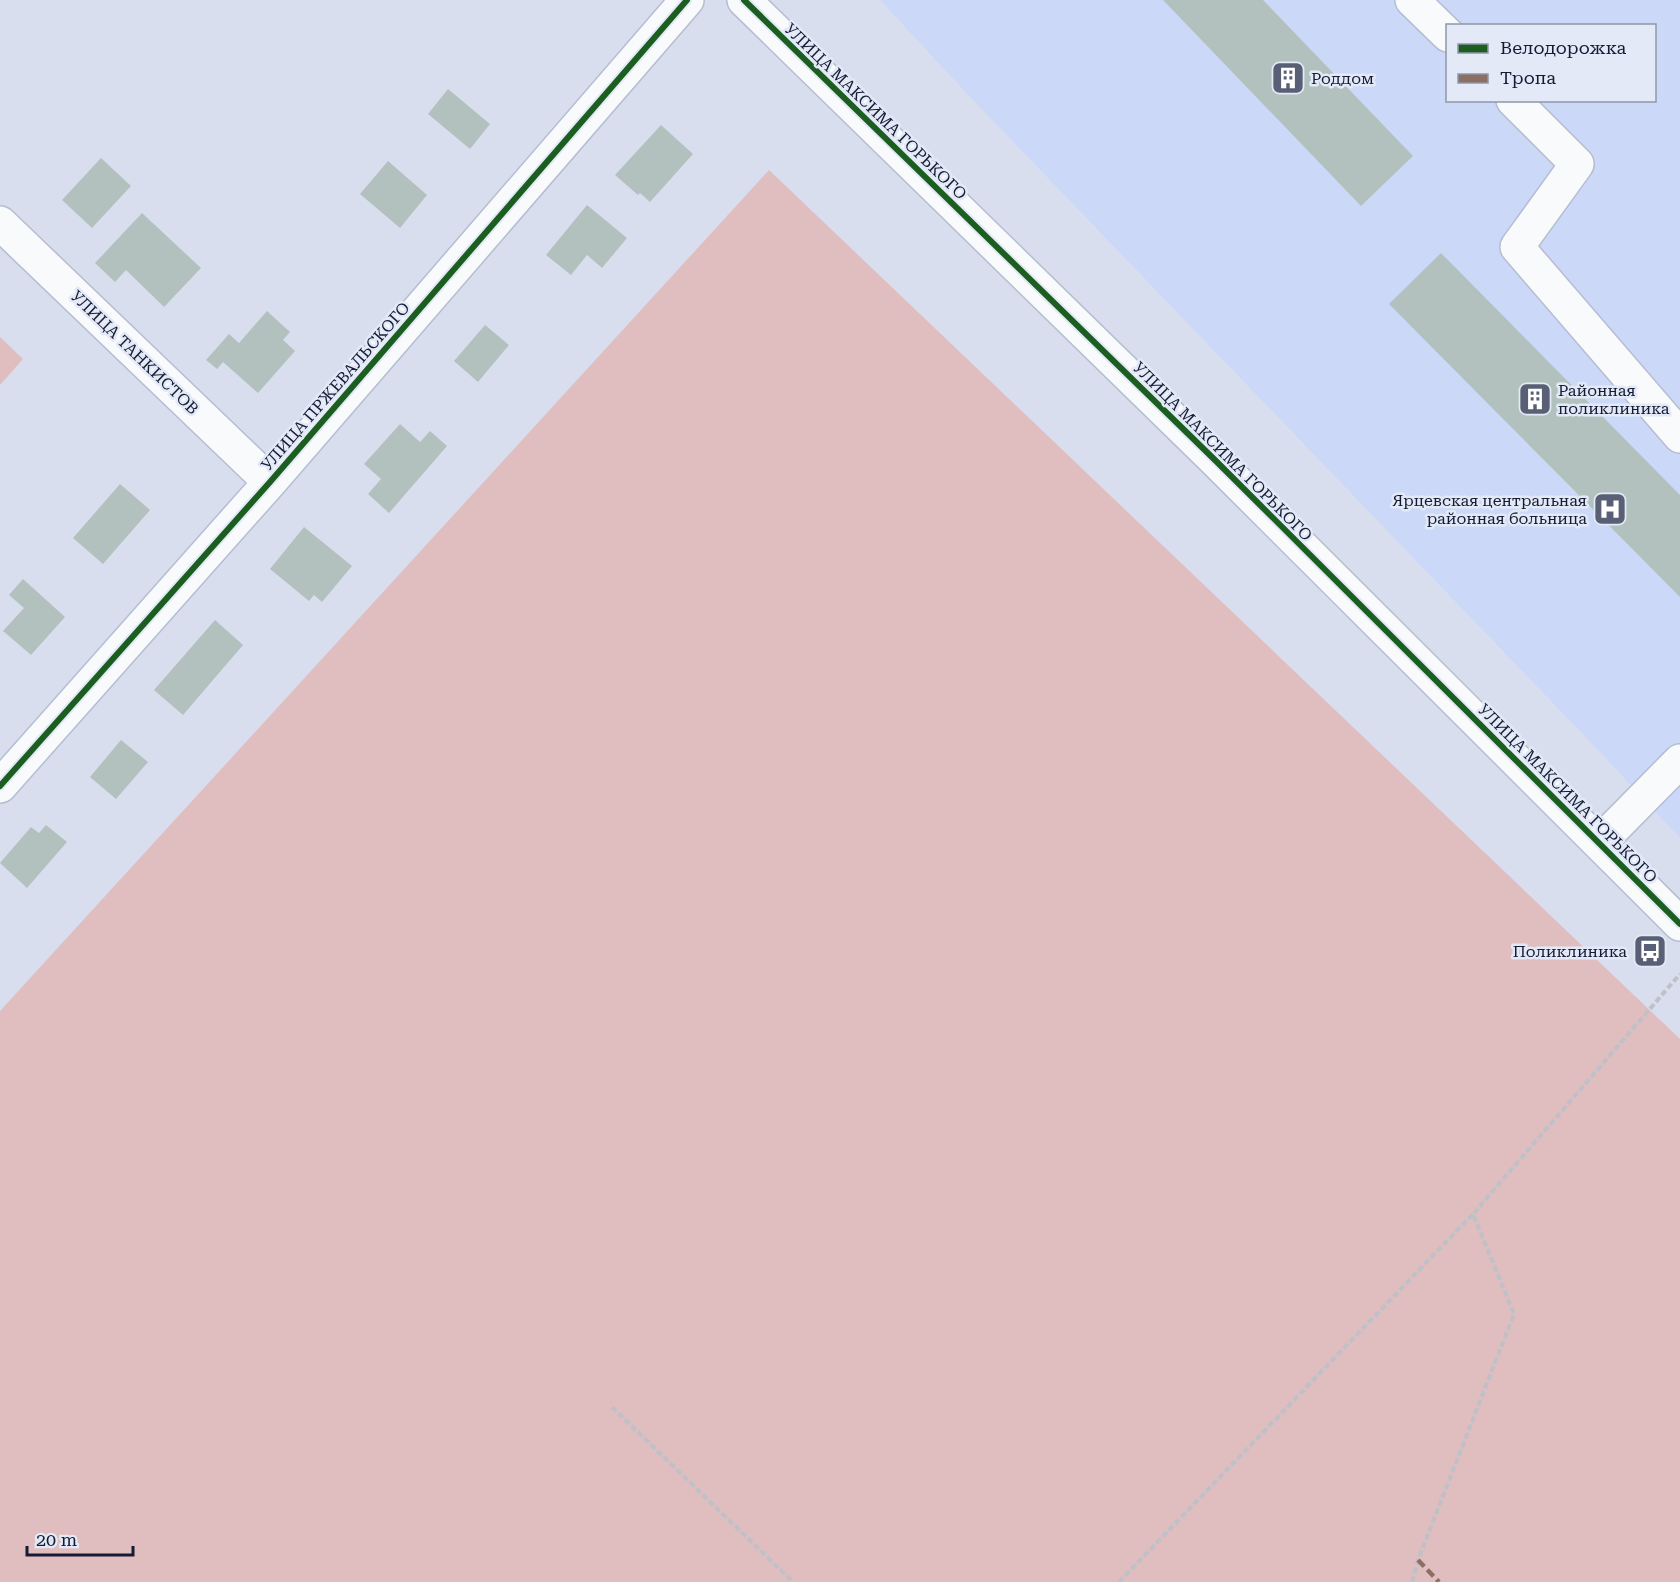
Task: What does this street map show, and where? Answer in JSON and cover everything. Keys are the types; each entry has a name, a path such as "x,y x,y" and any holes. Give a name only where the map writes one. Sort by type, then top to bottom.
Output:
{"street":[{"name":"УЛИЦА ПРЖЕВАЛЬСКОГО","path":"0,786 270,482 687,0"},
{"name":"УЛИЦА МАКСИМА ГОРЬКОГО","path":"744,0 1216,461 1680,924"},
{"path":"1412,0 1446,33"},
{"path":"1515,102 1577,164 1517,247 1680,436"},
{"name":"УЛИЦА ТАНКИСТОВ","path":"0,223 270,482"},
{"path":"1599,843 1680,761"}],"path":[{"path":"1119,1582 1473,1214 1680,974"},
{"path":"1412,1582 1418,1560 1514,1314 1473,1214"},
{"path":"612,1407 793,1582"}],"shaded area":[{"path":"880,0 1680,0 1680,838 972,99"},
{"path":"769,170 1680,1039 1680,1582 0,1582 0,1011"},
{"path":"0,337 23,359 0,385"}],"building":[{"name":"Роддом","path":"1163,0 1263,0 1413,156 1361,206"},
{"path":"448,89 490,124 470,149 428,114"},
{"path":"661,125 693,154 650,202 615,175"},
{"path":"101,158 131,186 92,228 62,200"},
{"path":"388,161 427,195 400,228 360,194"},
{"path":"587,205 627,238 602,268 587,255 571,275 546,255"},
{"path":"142,213 201,268 164,307 126,270 115,282 95,263"},
{"name":"Районная поликлиника","path":"1441,253 1680,495 1680,597 1389,304"},
{"path":"267,311 290,332 283,340 295,351 258,393 223,362 217,369 206,360 229,334 239,343"},
{"path":"485,325 509,345 478,382 454,361"},
{"path":"400,424 420,442 430,431 447,446 389,513 368,494 381,479 364,464"},
{"path":"120,484 150,510 103,564 73,538"},
{"path":"304,527 352,566 322,602 314,595 309,601 270,569"},
{"path":"23,579 65,617 31,655 3,631 24,608 9,595"},
{"path":"215,620 243,645 183,715 154,690"},
{"path":"121,740 148,762 116,799 90,777"},
{"path":"46,825 67,842 27,888 0,863 31,827 39,833"}],"marked path":[{"path":"1418,1560 1439,1582"}],"cycle path":[{"path":"0,786 270,482 687,0"},
{"path":"744,0 1216,461 1680,924"}],"place":[{"name":"Роддом","path":"1288,78"},
{"name":"Районная поликлиника","path":"1535,399"},
{"name":"Ярцевская центральная районная больница","path":"1610,509"},
{"name":"Поликлиника","path":"1650,951"}]}
